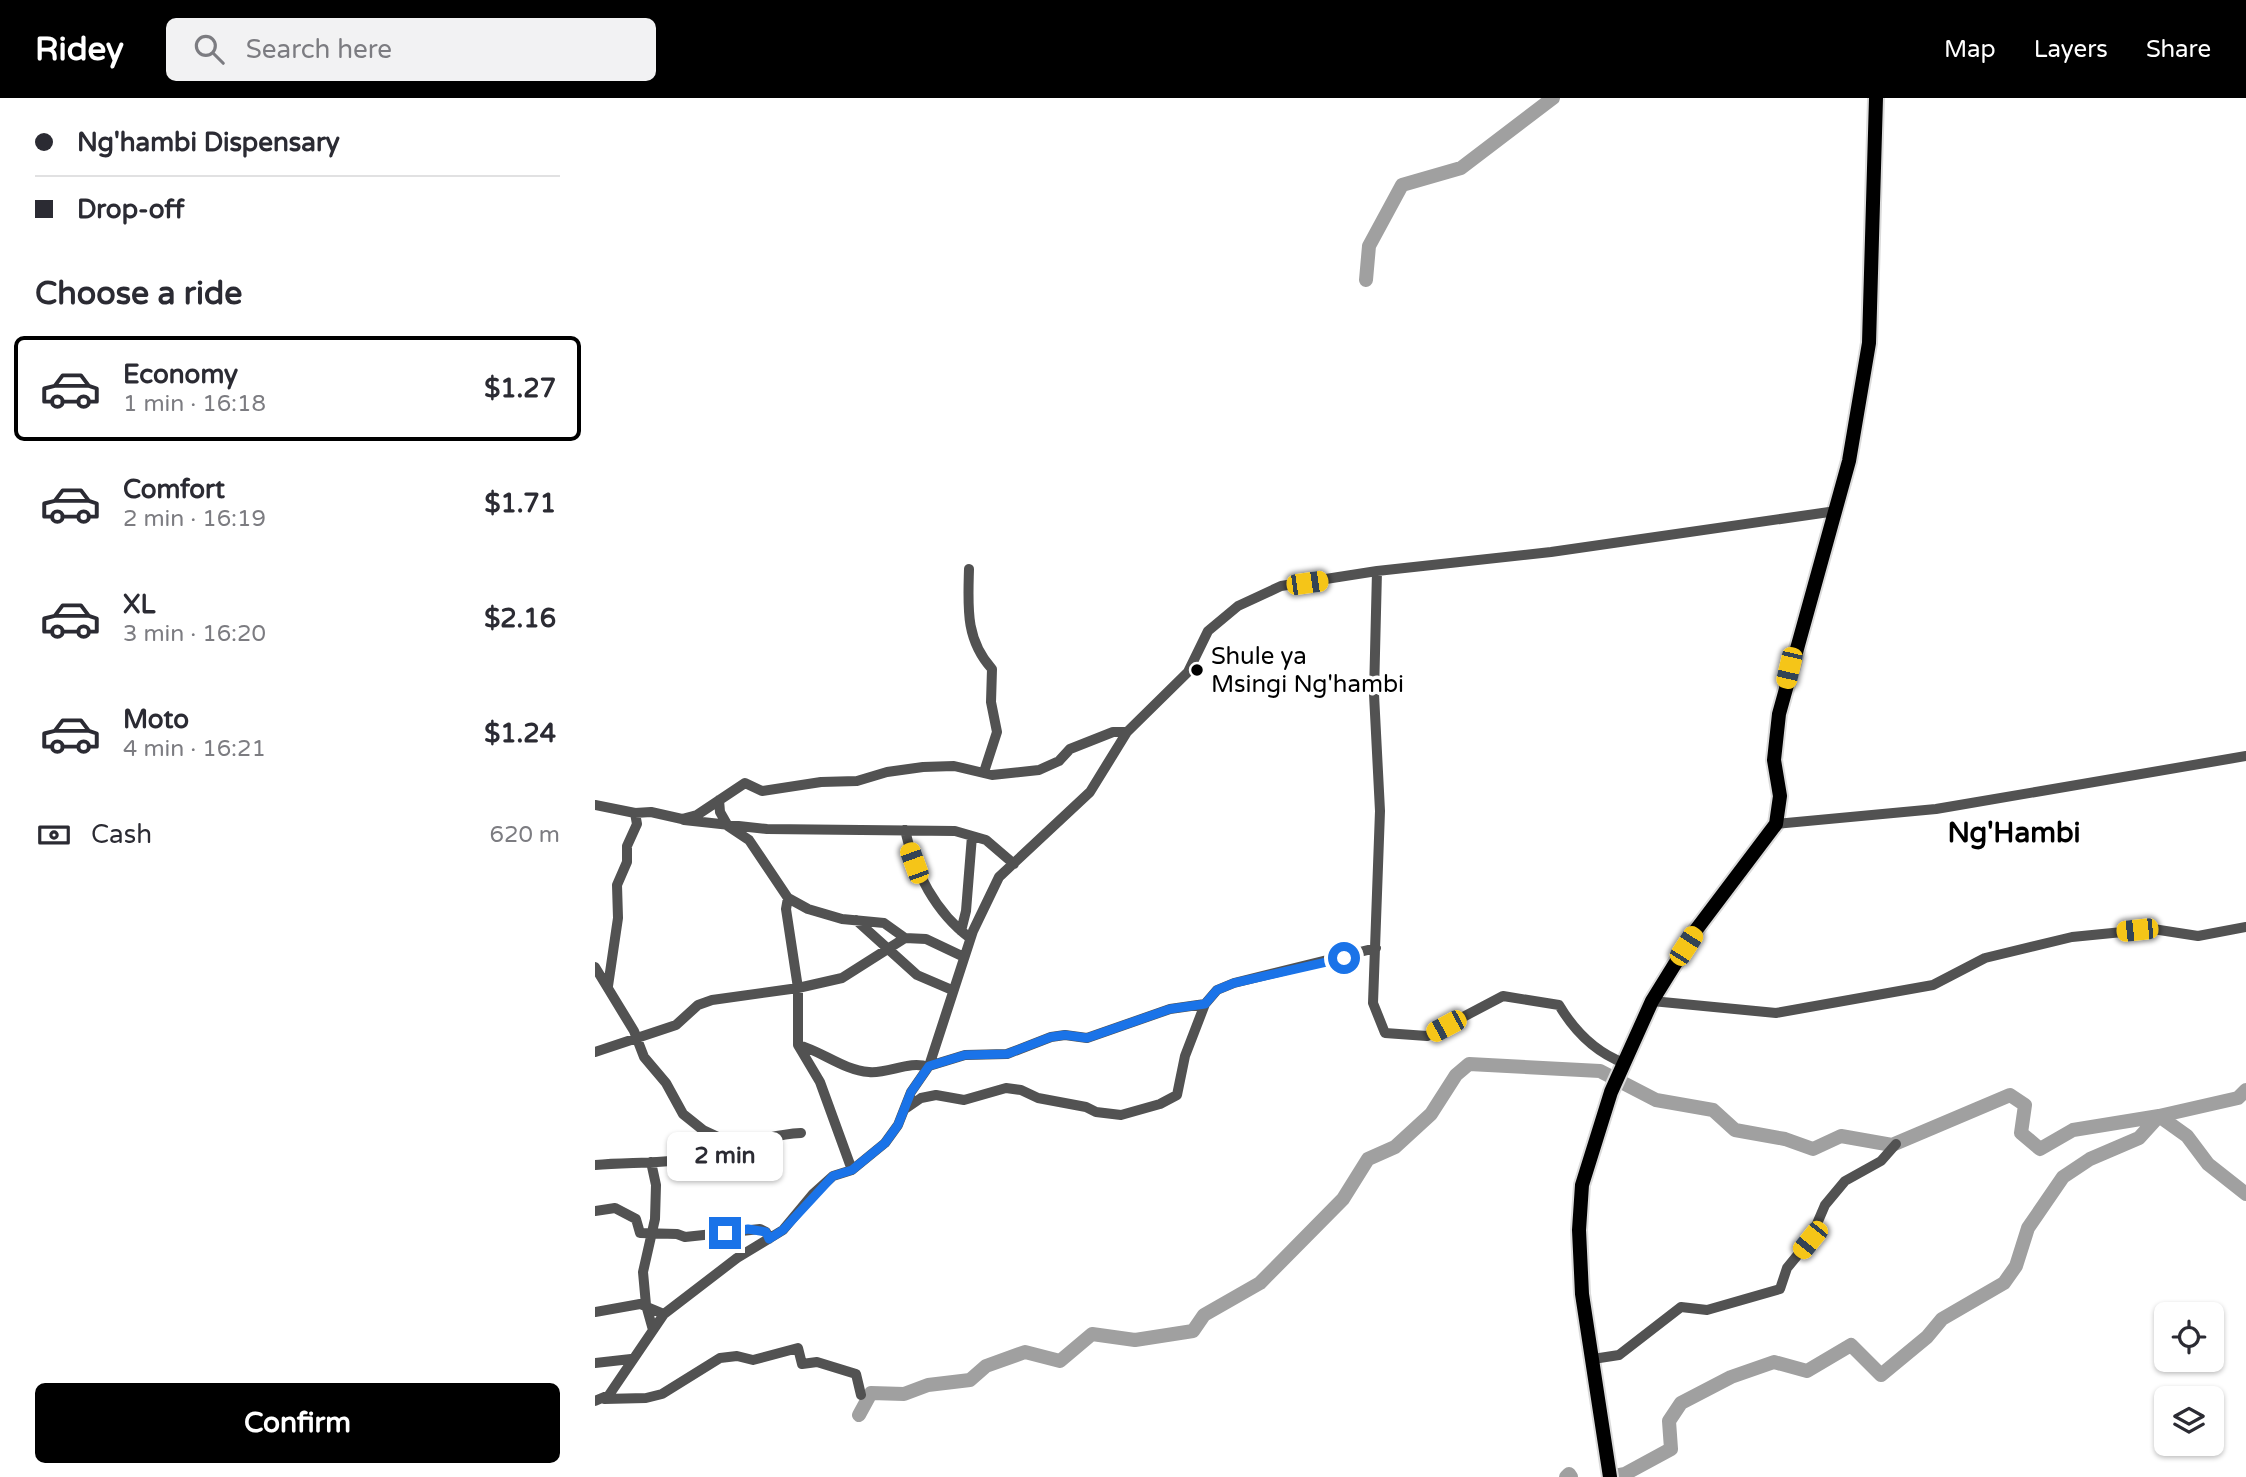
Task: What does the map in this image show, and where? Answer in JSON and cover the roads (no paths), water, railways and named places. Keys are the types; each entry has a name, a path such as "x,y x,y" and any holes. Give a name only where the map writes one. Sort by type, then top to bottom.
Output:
{"main road":[{"path":"1610,1474 1582,1294 1580,1211 1588,1163 1611,1092 1651,1001 1696,930 1776,824 1780,796 1774,760 1779,714 1789,668 1849,461 1869,343 1876,98"}],"street":[{"path":"600,1400 664,1314 737,1258 783,1230 833,1176 852,1170 885,1143 905,1109 911,1092 928,1066 971,938 999,877 1014,864 1024,850 1090,792 1127,732 1188,672 1208,631 1238,607 1281,586 1377,571 1551,552 1836,511"},
{"path":"969,569 967,613 979,655 992,669 991,702 997,732 984,772"},
{"path":"1377,571 1374,694 1380,811 1373,1003 1385,1033 1427,1036 1503,996 1559,1005 1573,1028 1588,1038 1599,1054 1621,1070"},
{"path":"681,819 697,815 745,783 762,791 821,782 857,781 887,772 923,767 954,766 992,775 1039,770 1059,761 1070,749 1113,732 1127,732"},
{"path":"1776,824 1936,809 2246,756"},
{"path":"719,800 720,812 728,826 749,840 788,898 808,909 856,920 884,923 905,938 926,939 964,957"},
{"path":"595,805 635,813 651,811 681,819 728,826 844,832 955,831 986,840 1014,864"},
{"path":"608,986 618,918 618,885 637,824 635,813"},
{"path":"905,830 914,863 924,880 951,924 971,938"},
{"path":"961,930 966,911 972,836"},
{"path":"788,898 786,909 798,988 797,1045 820,1082 852,1170"},
{"path":"856,920 918,975 952,990"},
{"path":"1651,1001 1776,1013 1933,985 1985,958 2072,937 2153,929 2198,936 2246,927"},
{"path":"595,1052 676,1025 698,1005 712,1000 798,988 842,978 905,938"},
{"path":"905,1109 921,1098 936,1095 964,1100 1006,1088 1103,1114 1128,1115 1177,1095 1185,1056 1191,1047 1205,1004 1217,990 1234,983 1376,948"},
{"path":"595,967 637,1037 644,1057 666,1083 683,1114 703,1130 718,1137 723,1152"},
{"path":"797,1045 810,1048 825,1059 868,1072 919,1064 928,1066 965,1055 1007,1054 1051,1037 1065,1035 1087,1038 1170,1009 1205,1004"},
{"path":"595,1165 651,1162 662,1164 723,1152 762,1138 801,1133"},
{"path":"1593,1359 1619,1355 1681,1307 1707,1310 1780,1289 1787,1268 1810,1240 1825,1205 1845,1181 1881,1161 1896,1144"},
{"path":"651,1162 656,1185 655,1219 643,1272 646,1305 653,1330"},
{"path":"595,1210 615,1208 636,1219 640,1233 677,1234 685,1237 760,1229 766,1232 769,1239"},
{"path":"595,1312 646,1305 664,1314"},
{"path":"600,1400 646,1398 662,1394 720,1358 737,1356 759,1359 798,1348 802,1364 817,1362 856,1374 861,1395"},
{"path":"595,1363 631,1359"}],"waterway":[{"path":"1366,280 1369,246 1402,185 1461,168 1553,98"},
{"path":"859,1415 871,1393 904,1394 928,1385 970,1380 986,1366 1025,1352 1060,1361 1092,1334 1135,1340 1193,1331 1204,1315 1260,1283 1343,1199 1368,1159 1395,1147 1431,1114 1456,1075 1469,1064 1600,1071 1656,1100 1713,1110 1735,1130 1785,1139 1813,1149 1841,1136 1892,1145 2010,1095 2025,1105 2021,1133 2040,1149 2073,1130 2159,1116 2238,1098 2246,1090"},
{"path":"1609,1477 1625,1474 1671,1449 1669,1421 1681,1403 1731,1377 1774,1362 1807,1371 1851,1345 1881,1375 1927,1337 1942,1319 2004,1283 2016,1266 2028,1228 2063,1177 2090,1159 2139,1138 2159,1116 2187,1136 2208,1164 2246,1194"},
{"path":"1566,1477 1569,1474 1571,1477"}],"place":[{"name":"Shule ya Msingi Ng'hambi","path":"1197,670"}],"district":[{"name":"Ng'Hambi","path":"2014,832"}]}
